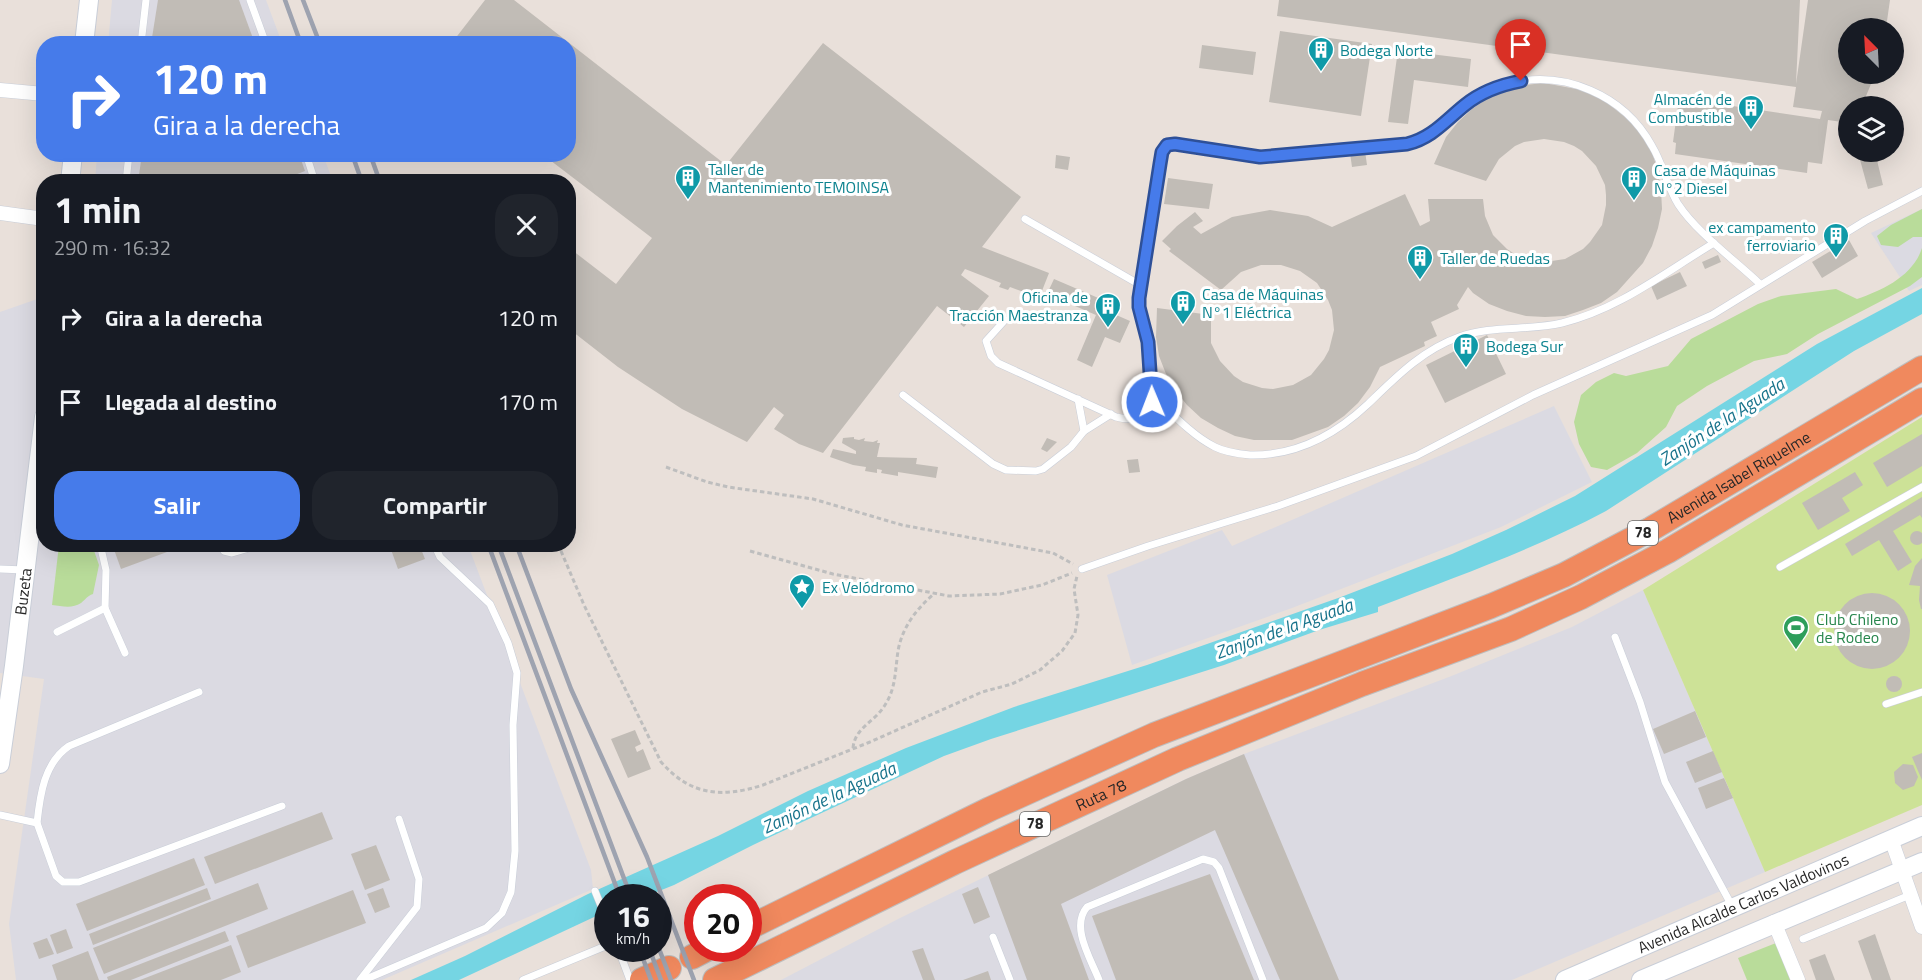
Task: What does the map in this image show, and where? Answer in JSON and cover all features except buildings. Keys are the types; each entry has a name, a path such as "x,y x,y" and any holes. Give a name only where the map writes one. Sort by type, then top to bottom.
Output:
{"highway":[{"name":"Avenida Isabel Riquelme","path":"1352,658 1491,606 1581,566 1651,529 1922,368"},
{"name":"Avenida Isabel Riquelme","path":"1362,684 1511,629 1581,597 1668,551 1922,400"},
{"name":"Ruta 78","path":"762,921 968,819 1084,766 1175,727 1352,658"},
{"name":"Ruta 78","path":"715,980 1040,822 1178,759 1362,684"},
{"path":"634,974 669,968"}],"main road":[{"path":"85,36 89,0"},
{"name":"Buzeta","path":"0,764 7,672 36,517"},
{"name":"Avenida Alcalde Carlos Valdovinos","path":"1565,980 1594,974 1733,908 1922,826"},
{"name":"Avenida Alcalde Carlos Valdovinos","path":"1641,980 1774,922 1922,862"}],"street":[{"path":"0,90 36,93"},
{"path":"0,213 36,218"},
{"path":"1891,839 1922,927"},
{"path":"1774,922 1798,980"}],"lane":[{"path":"142,36 146,0"},
{"path":"250,0 263,36"},
{"path":"1005,320 986,341 994,360 1111,414 1126,419 1137,417 1146,412 1152,402 1148,342 1139,307 1162,152 1167,145 1175,144 1260,157 1407,144 1419,141 1435,132 1479,95 1506,84 1534,79 1580,85 1607,98 1622,109 1644,132 1678,204 1697,227 1760,284"},
{"path":"1082,569 1278,506 1416,456 1533,394 1713,315 1864,221 1922,191"},
{"path":"1025,219 1142,286"},
{"path":"1152,394 1199,436 1215,447 1255,455 1279,454 1299,449 1310,445 1337,428 1366,405 1406,366 1442,344 1472,333 1536,328 1599,312 1619,303 1714,243"},
{"path":"903,395 993,464 1006,470 1036,471 1043,469 1071,447 1084,431 1111,414"},
{"path":"1078,399 1084,431"},
{"path":"1780,567 1922,487"},
{"path":"102,552 106,570 105,608 125,653"},
{"path":"362,980 486,928 502,913 511,892 515,851 513,724 517,674 508,642 490,604 440,557 438,552"},
{"path":"0,568 26,570"},
{"path":"57,632 105,608"},
{"path":"1615,637 1640,702 1665,782 1733,908"},
{"path":"199,692 69,746 58,753 48,770 41,793 37,823 56,876 63,882 79,882 282,806"},
{"path":"1887,704 1922,692"},
{"path":"0,815 37,823"},
{"path":"362,980 417,907 419,879 399,819"},
{"path":"1100,980 1080,930 1080,917 1087,907 1203,859 1214,862 1219,868 1263,980"},
{"path":"1803,939 1910,895"},
{"path":"993,937 1010,980"},
{"path":"523,980 594,951"},
{"path":"630,980 634,974"}],"path":[{"path":"666,467 728,486 813,499 911,527 1053,553 1082,569"},
{"path":"750,551 832,574 934,594 964,597 1000,594 1042,585 1082,569"},
{"path":"561,552 654,752 677,778 709,792 748,790 853,749 982,692 1012,684 1040,670 1067,646 1075,633 1078,615 1074,589 1082,569"},
{"path":"853,749 857,734 879,714 891,695 896,677 899,648 906,627 918,609 934,594"}],"shaded area":[{"path":"112,0 266,0 279,36 109,36"},
{"path":"96,162 326,162 330,174 96,174"},
{"path":"1922,209 1922,285 1909,291 1871,233"},
{"path":"36,299 36,552 471,552 591,870 593,889 382,980 16,980 9,924 44,679 0,673 0,312"},
{"path":"1554,406 1592,482 1501,527 1292,608 1132,665 1107,575 1222,530 1232,546"},
{"path":"1643,590 1765,872 1512,980 781,980 900,918 1186,779 1244,754 1449,677 1572,627"}],"green space":[{"path":"1922,209 1922,237 1913,237 1898,247 1881,245 1877,236 1891,225"},
{"path":"1922,248 1922,277 1910,286 1818,334 1787,354 1754,361 1707,386 1677,406 1666,427 1637,453 1607,470 1591,467 1579,444 1574,422 1581,395 1596,382 1614,373 1626,376 1668,366 1691,339 1758,304 1781,296 1836,289 1857,299 1867,295 1896,281 1912,267"},
{"name":"Club Chileno de Rodeo","path":"1922,417 1922,805 1765,872 1643,590"},
{"path":"58,552 94,552 99,565 93,594 74,606 52,605"},
{"path":"1776,943 1791,980 1747,980 1738,958"}],"water":[{"name":"Zanjón de la Aguada","path":"1922,288 1922,314 1854,351 1606,511 1550,538 1378,607 1378,612 1319,630 1224,665 944,756 753,845 672,886 610,884 718,836 808,791 906,748 1014,707 1147,665 1341,597 1452,554 1506,530 1575,496 1817,344"},
{"path":"594,891 594,917 459,980 411,980 465,956"}],"railway":[{"path":"285,0 298,36"},
{"path":"303,0 317,36"},
{"path":"355,162 359,174"},
{"path":"373,162 377,174"},
{"path":"491,552 615,884"},
{"path":"501,552 626,884"},
{"path":"519,552 571,689 647,857 694,980"},
{"path":"644,962 651,980"},
{"path":"654,962 661,980"},
{"path":"664,962 671,980"}],"place":[{"name":"Bodega Norte","path":"1321,73"},
{"name":"Almacén de Combustible","path":"1751,131"},
{"name":"Taller de Mantenimiento TEMOINSA","path":"688,201"},
{"name":"Casa de Máquinas N°2 Diesel","path":"1634,202"},
{"name":"ex campamento ferroviario","path":"1836,259"},
{"name":"Taller de Ruedas","path":"1420,281"},
{"name":"Casa de Máquinas N°1 Eléctrica","path":"1183,326"},
{"name":"Oficina de Tracción Maestranza","path":"1108,329"},
{"name":"Bodega Sur","path":"1466,369"},
{"name":"Ex Velódromo","path":"802,610"},
{"name":"Club Chileno de Rodeo","path":"1796,651"}],"route":[{"path":"1152,402 1148,342 1139,307 1139,298 1162,152 1167,145 1175,144 1260,157 1384,144 1407,144 1419,141 1435,132 1479,95 1493,88 1521,81"}]}
